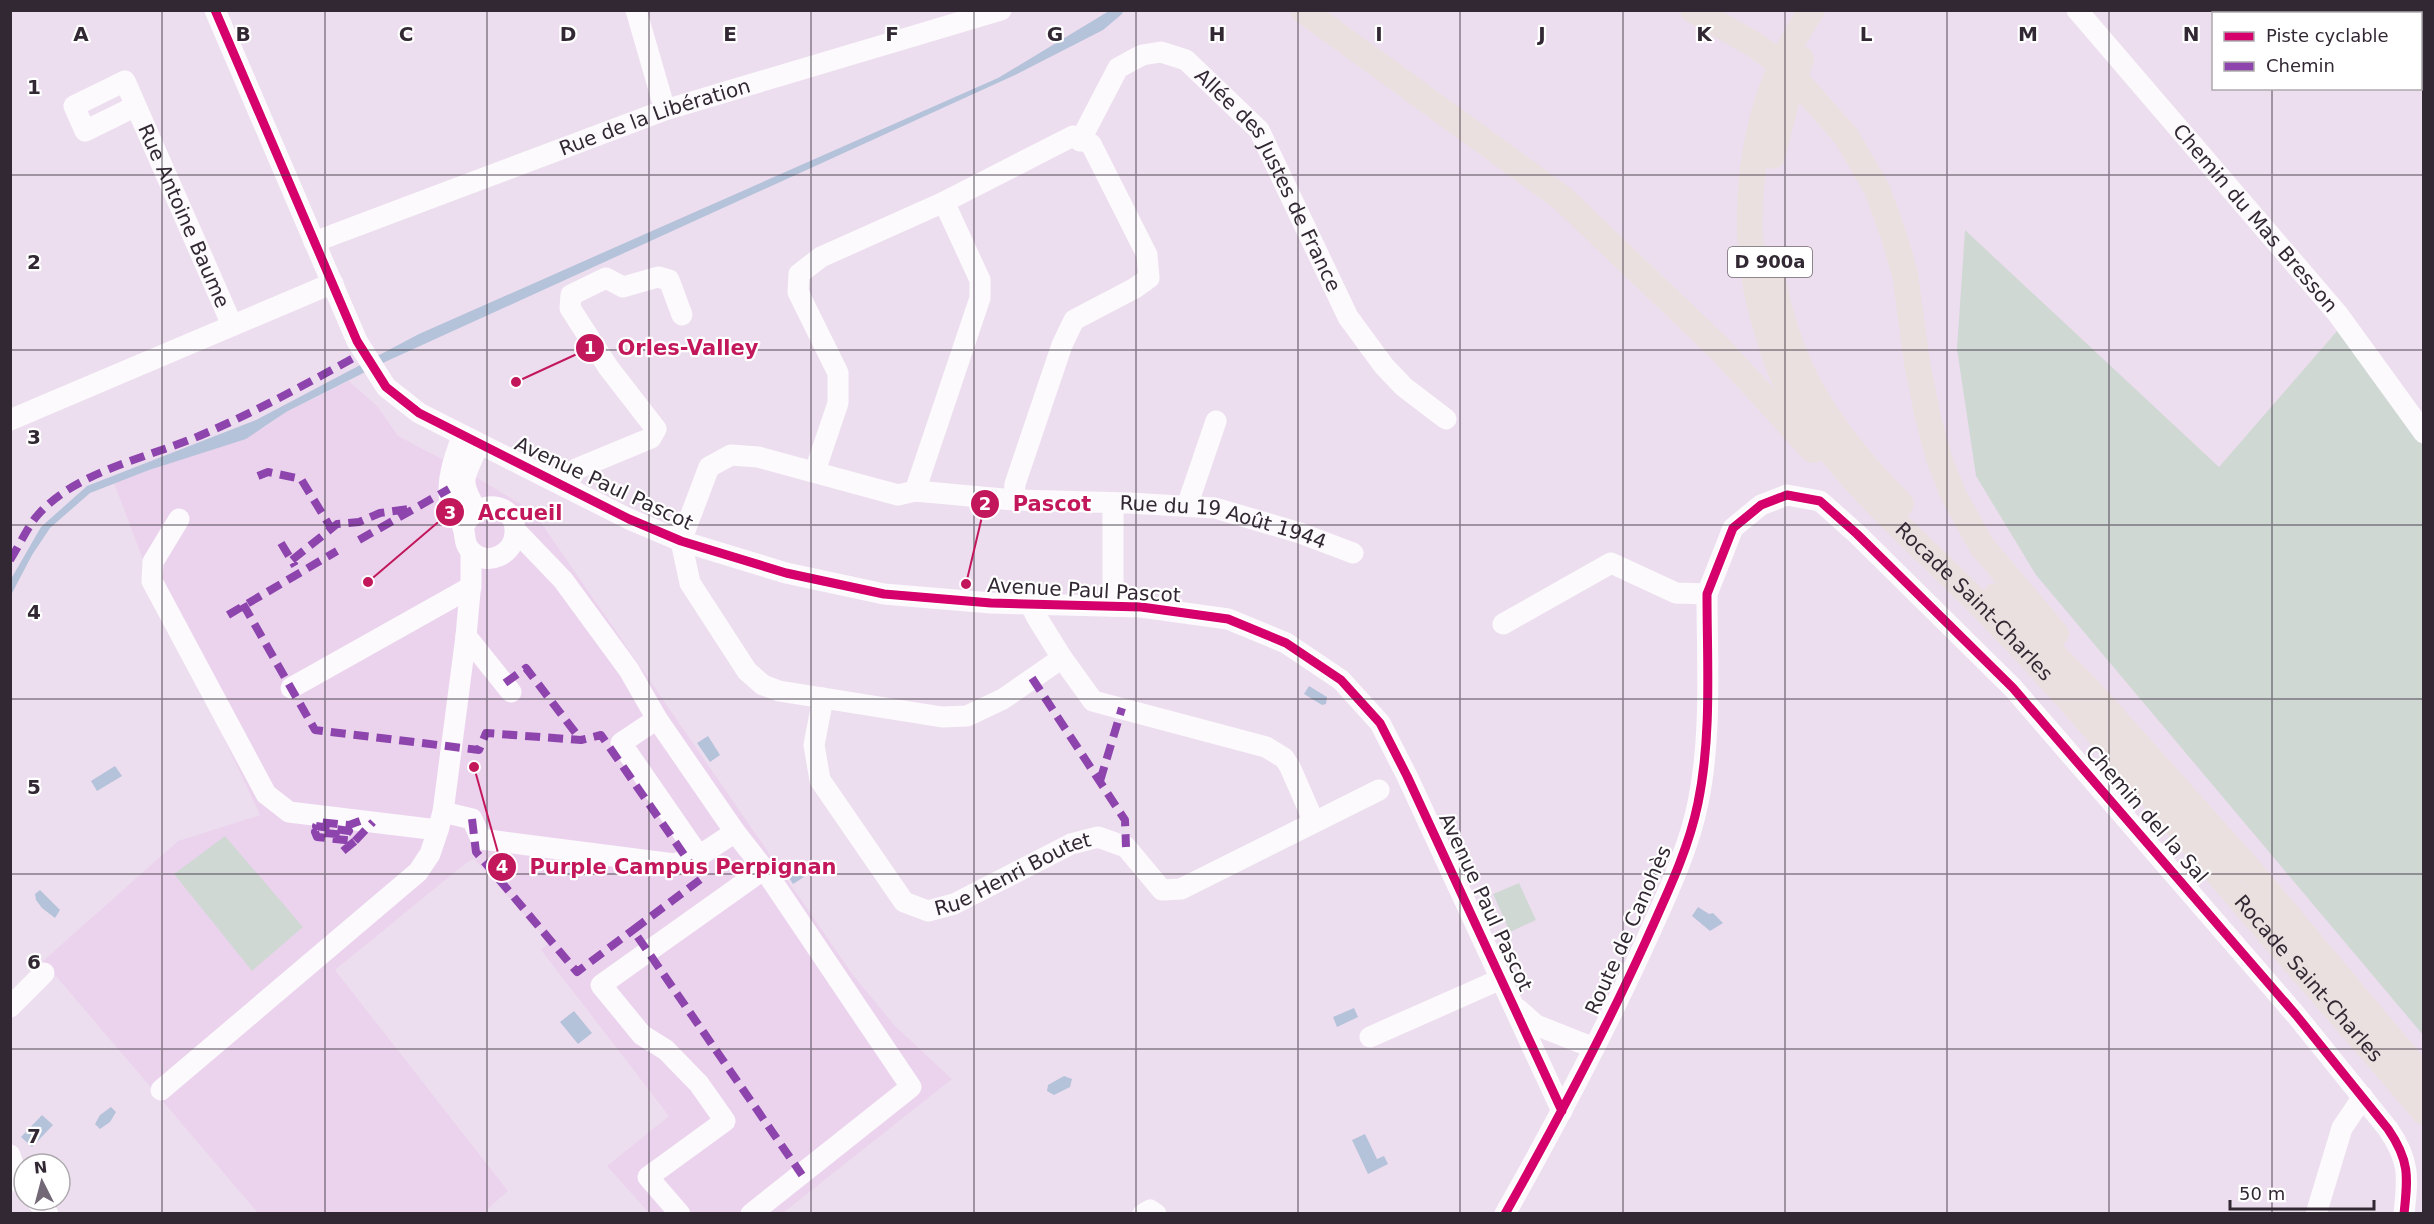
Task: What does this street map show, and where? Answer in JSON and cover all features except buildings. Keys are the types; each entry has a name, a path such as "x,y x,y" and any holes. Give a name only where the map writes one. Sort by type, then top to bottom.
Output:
{"main road":[{"path":"1304,10 1562,198 1720,349 1901,542 2003,638 2108,745"},
{"path":"1694,10 1755,45 1786,68 1846,136 1877,189 1905,274 1917,363 1939,459 1954,496 1981,544 2179,780 2248,868"},
{"name":"Rocade Saint-Charles","path":"1812,10 1794,36 1771,89 1756,144 1751,196 1751,244 1759,306 1782,374 1804,415 1848,475 2002,626 2108,745 2424,1112"},
{"name":"Rocade Saint-Charles","path":"1830,10 1801,58 1786,99 1772,152 1767,216 1770,261 1776,299 1797,363 1813,395 1834,426 1889,492 2088,689 2248,868 2424,1078"}],"street":[{"name":"Avenue Paul Pascot","path":"215,10 357,341 386,387 419,413 629,519 681,541 786,573 884,594 1031,605 1141,607 1228,619 1286,643 1341,680 1380,723 1407,776 1562,1111"},
{"path":"636,10 664,110"},
{"name":"Rue de la Libération","path":"314,242 664,110 1001,10"},
{"name":"Chemin du Mas Bresson","path":"2077,10 2337,313 2424,433"},
{"name":"Allée des Justes de France","path":"1080,141 1118,68 1142,55 1161,52 1186,60 1259,130 1348,317 1384,366 1404,387 1446,418"},
{"name":"Rue Antoine Baume","path":"136,106 232,325"},
{"path":"815,471 838,403 838,373 798,292 799,274 821,257 944,202 1073,136 1091,144 1148,255 1149,278 1135,288 1074,320 1062,345 1015,484 1014,500"},
{"path":"915,491 980,298 980,280 944,202"},
{"path":"566,487 576,470 651,438 656,429 608,366 570,308 571,295 606,278 623,287 658,277 669,280 682,315"},
{"path":"10,420 333,283"},
{"path":"1187,506 1216,421"},
{"path":"470,440 464,478 465,491 477,509"},
{"path":"463,528 452,511 448,496 449,480 470,440"},
{"name":"Rue du 19 Août 1944","path":"681,541 710,467 730,455 758,457 898,495 915,491 1014,500 1215,508 1300,533 1353,553"},
{"name":"Route de Canohès","path":"1505,1214 1562,1111 1627,983 1675,877 1698,804 1707,744 1707,594 1733,528 1761,505 1787,495"},
{"name":"Chemin del la Sal","path":"1787,495 1820,501 1857,534 2013,688 2289,1006 2363,1097 2401,1149 2408,1182 2404,1214"},
{"path":"1113,503 1115,606"},
{"path":"536,553 488,555 464,541 463,528 467,518 477,509 489,506 501,508 511,517 516,531 563,580 629,670 657,719 735,832 764,869 911,1087 751,1214"},
{"path":"179,519 153,562 152,581 266,794 290,812 441,821 472,819 481,839 674,864 699,856 735,832"},
{"path":"161,1090 418,872 430,854 441,821 471,584 488,555 513,544 516,531"},
{"path":"681,541 690,583 747,671 763,685 779,691 942,717 967,716 1003,699 1062,658"},
{"path":"1503,624 1611,563 1676,593 1707,594"},
{"path":"291,688 471,584"},
{"path":"1031,605 1062,658 1094,701 1266,747 1284,758 1290,767 1314,822"},
{"path":"466,636 511,692"},
{"name":"Rue Henri Boutet","path":"823,698 814,745 819,780 904,902 928,910 954,904 1071,844 1098,837 1126,847 1162,891 1181,890 1380,790"},
{"path":"657,719 621,743 699,856"},
{"path":"680,1214 648,1177 725,1121 699,1084 666,1050 642,1035 601,985 764,869"},
{"path":"10,1007 44,973"},
{"path":"1370,1037 1501,979"},
{"name":"Avenue Paul Pascot","path":"1515,1007 1536,1025 1594,1048"},
{"path":"2316,1214 2342,1128 2363,1097"},
{"path":"1143,1214 1150,1210 1156,1214"}],"shaded area":[{"path":"1965,230 2219,467 2338,330 2423,446 2423,1035 2036,575 1976,476 1957,349"},
{"path":"349,381 378,407 398,436 467,472 533,511 853,975 895,1026 952,1079 783,1213 649,1213 607,1166 669,1116 541,950 549,942 474,859 466,863 335,970 508,1191 483,1213 258,1213 43,961 178,841 260,815 153,586 114,483 265,427 286,412"},
{"path":"225,836 303,927 252,971 174,874"},
{"path":"1519,883 1536,920 1510,932 1493,894"}],"water":[{"path":"1109,11 1123,11 1103,30 1015,75 387,361 286,412 246,439 149,470 90,493 50,528 32,555 11,595 11,579 41,527 87,486 256,420 419,334 998,78"},
{"path":"1309,686 1327,697 1326,704 1322,705 1304,694"},
{"path":"708,736 720,755 710,762 697,743"},
{"path":"115,766 122,776 97,791 91,781"},
{"path":"793,862 804,877 793,884 783,869"},
{"path":"40,890 60,910 55,918 36,900 35,894"},
{"path":"1698,907 1709,914 1713,913 1723,923 1710,931 1692,916"},
{"path":"1354,1008 1358,1017 1337,1027 1333,1017"},
{"path":"574,1011 592,1033 578,1044 560,1022"},
{"path":"1064,1076 1072,1079 1070,1087 1054,1095 1047,1091 1048,1085"},
{"path":"111,1107 116,1112 110,1122 100,1129 95,1124 100,1115"},
{"path":"42,1115 53,1125 32,1147 21,1137"},
{"path":"1365,1134 1377,1159 1384,1156 1388,1164 1368,1174 1352,1140"}],"marked path":[{"path":"10,560 36,517 52,501 72,487 116,466 185,442 226,424 364,352"},
{"path":"258,476 268,472 301,479 331,528"},
{"path":"359,540 449,489"},
{"path":"292,560 337,524 359,522 380,513 415,508"},
{"path":"281,543 295,566"},
{"path":"228,615 337,551"},
{"path":"243,604 315,730 479,750 486,733 581,740 601,735 701,879 633,930 802,1175"},
{"path":"505,683 526,668 581,740"},
{"path":"1032,678 1125,820 1126,847"},
{"path":"1100,781 1122,708"},
{"path":"472,819 476,852 577,972 633,930"},
{"path":"343,851 355,841 317,837 315,832 346,835 349,831 316,826 318,822 349,825 360,821"},
{"path":"355,841 373,822"}],"cycle path":[{"path":"215,10 357,341 386,387 419,413 629,519 681,541 786,573 884,594 991,603 1141,607 1228,619 1286,643 1341,680 1380,723 1407,776 1562,1111"},
{"path":"1505,1214 1612,1012 1668,892 1694,821 1702,777 1707,725 1707,594 1733,528 1761,505 1787,495 1820,501 1857,534 2013,688 2296,1015 2395,1140 2406,1170 2404,1214"}],"place":[{"name":"Orles-Valley","path":"516,382"},
{"name":"Accueil","path":"368,582"},
{"name":"Pascot","path":"966,584"},
{"name":"Purple Campus Perpignan","path":"474,767"}]}
